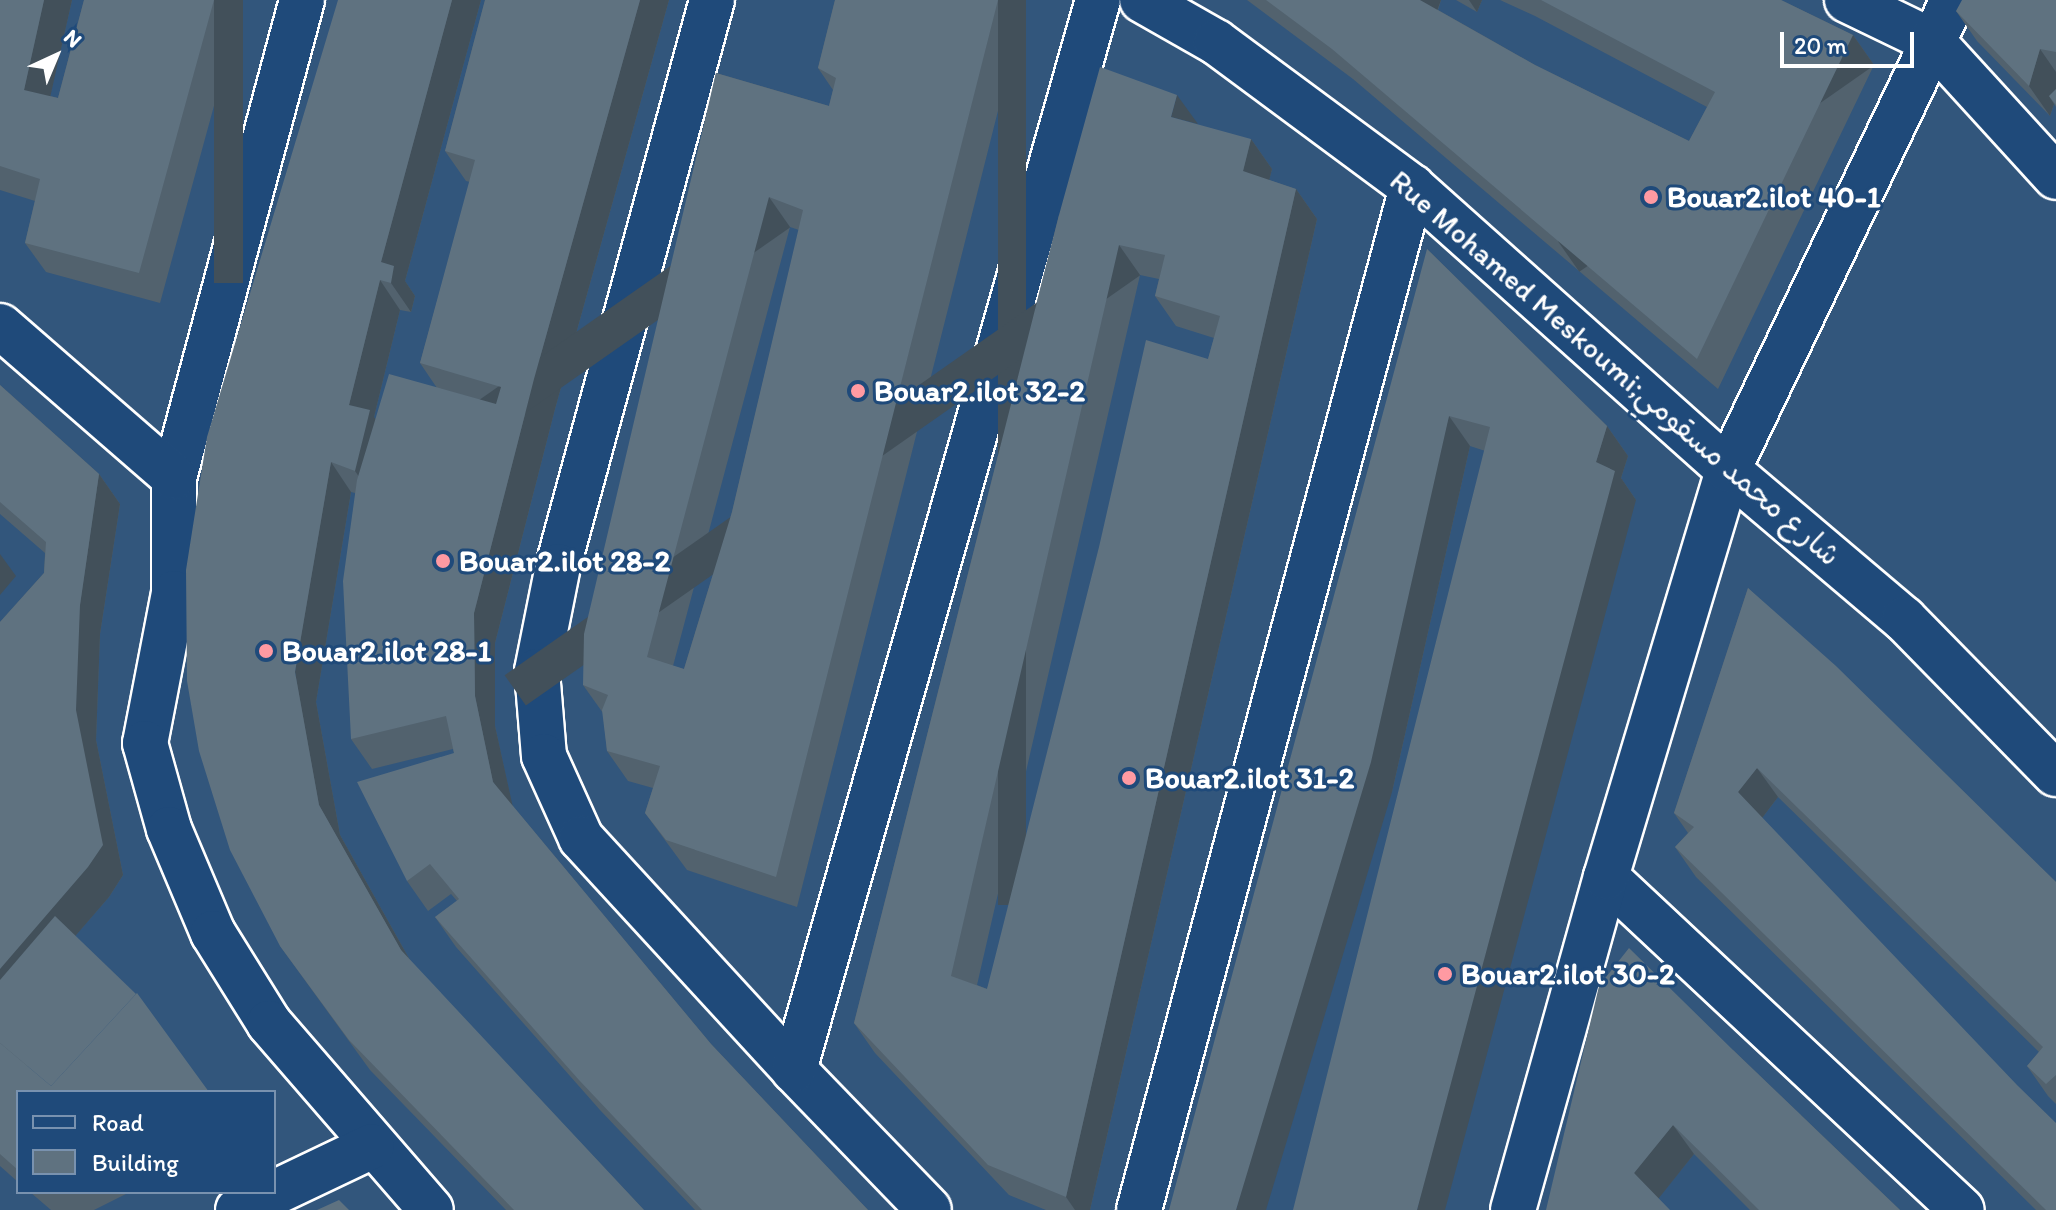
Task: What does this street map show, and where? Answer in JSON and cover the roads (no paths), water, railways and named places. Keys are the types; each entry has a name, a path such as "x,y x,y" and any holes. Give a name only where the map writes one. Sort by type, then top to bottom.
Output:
{"street":[{"path":"302,0 174,477 174,593 145,743 169,829 213,933 269,1023 372,1146 431,1210"},
{"path":"712,0 558,566 537,671 544,756 581,838 794,1070 929,1210"},
{"path":"794,1070 1098,0"},
{"name":"Rue Mohamed Meskoumi;شارع محمد مسقومي","path":"1142,0 1216,42 1412,187 1728,470 1904,619 2056,774"},
{"path":"1847,0 1932,41 2056,177"},
{"path":"1513,1210 1606,877 1728,470 1953,0"},
{"path":"1139,1210 1412,187"},
{"path":"0,326 174,477"},
{"path":"1606,877 1962,1210"},
{"path":"276,1192 372,1146"},
{"path":"238,1210 272,1194"}],"place":[{"name":"Bouar2.ilot 40-1","path":"1651,197"},
{"name":"Bouar2.ilot 32-2","path":"858,391"},
{"name":"Bouar2.ilot 28-2","path":"443,561"},
{"name":"Bouar2.ilot 28-1","path":"266,651"},
{"name":"Bouar2.ilot 31-2","path":"1129,778"},
{"name":"Bouar2.ilot 30-2","path":"1445,974"}]}
